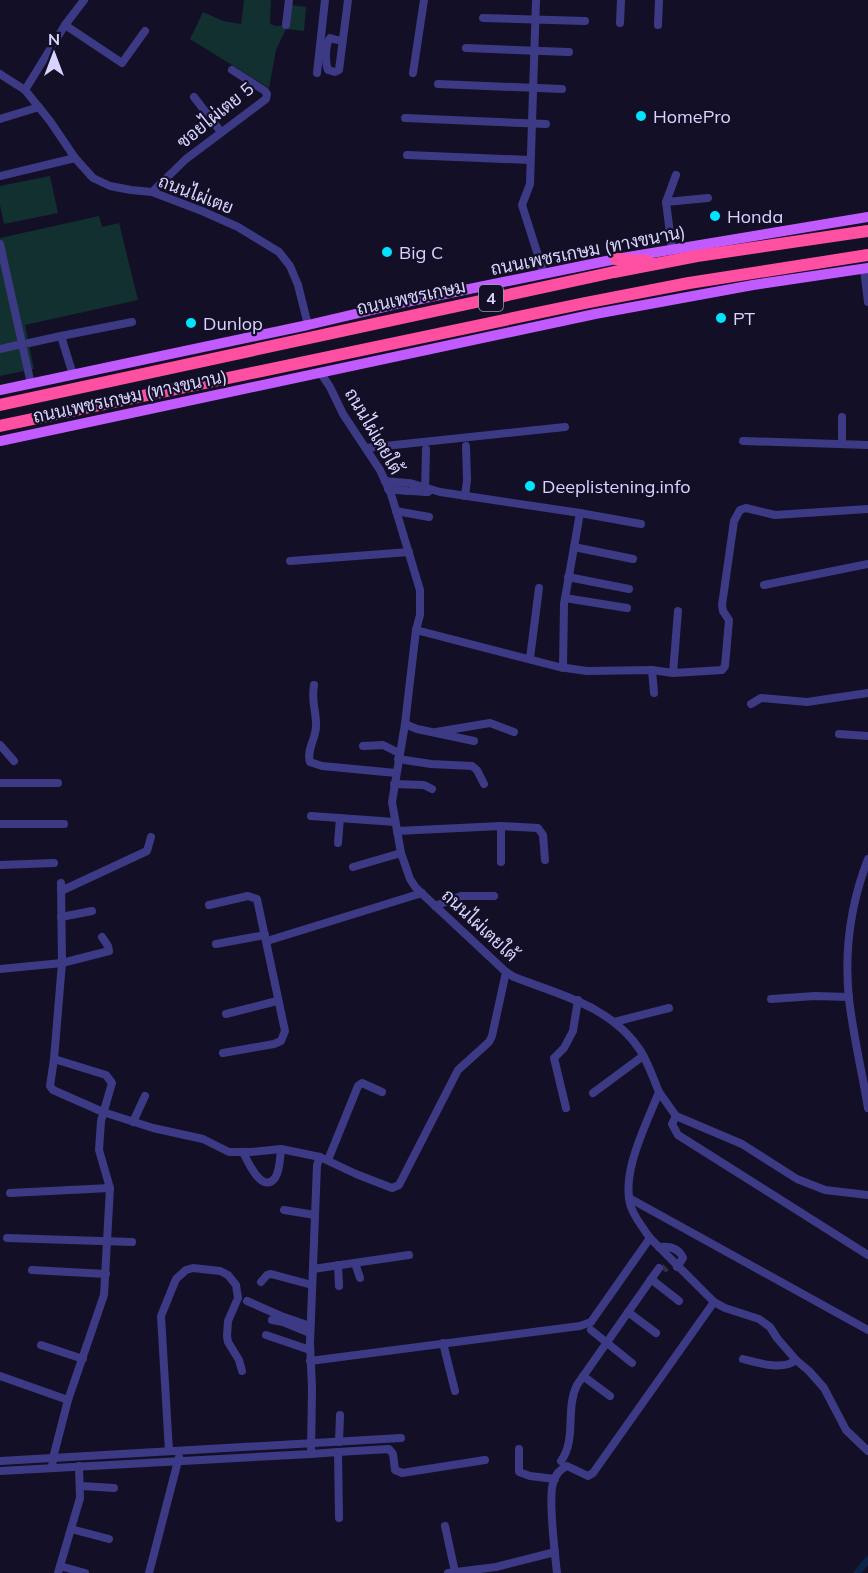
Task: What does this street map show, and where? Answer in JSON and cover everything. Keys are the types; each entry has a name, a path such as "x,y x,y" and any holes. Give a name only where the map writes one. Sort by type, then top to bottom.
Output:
{"highway":[{"name":"ถนนเพชรเกษม","path":"0,405 666,262 868,231"},
{"name":"4","path":"0,426 631,294 868,255"},
{"path":"616,259 666,262"}],"main road":[{"name":"ถนนเพชรเกษม (ทางขนาน)","path":"0,390 616,259 868,217"},
{"name":"ถนนเพชรเกษม (ทางขนาน)","path":"0,441 624,308 866,268"}],"street":[{"path":"25,90 65,25 84,0"},
{"path":"286,25 289,0"},
{"path":"317,73 325,0"},
{"path":"337,40 330,38 328,41 326,65 328,70 335,72 339,70 348,0"},
{"path":"413,73 424,0"},
{"path":"536,0 530,184 522,205 544,274"},
{"path":"620,23 621,0"},
{"path":"658,25 659,0"},
{"path":"483,18 585,21"},
{"path":"65,25 122,63 145,31"},
{"path":"466,48 569,52"},
{"name":"ซอยไผ่เตย 5","path":"152,192 186,159 267,97 265,91 232,70"},
{"name":"ถนนไผ่เตย","path":"0,74 25,90 87,173 101,183 130,190 152,192 223,220 279,252 290,266 298,285 308,325"},
{"path":"438,84 562,89"},
{"path":"194,97 221,132"},
{"path":"0,119 39,107"},
{"path":"405,118 546,124"},
{"path":"407,155 530,160"},
{"path":"0,176 75,158"},
{"path":"672,249 666,202 676,175"},
{"path":"666,202 708,198"},
{"path":"0,244 3,277 26,344 31,384"},
{"path":"866,268 868,302"},
{"path":"0,349 132,322"},
{"path":"61,336 72,375"},
{"name":"ถนนไผ่เตยใต้","path":"320,372 387,485 420,590 420,615 392,802 401,853 410,879 435,906 506,972 578,1000 614,1022 640,1049 659,1092 676,1116 672,1124 678,1135 868,1255"},
{"path":"842,417 842,444"},
{"path":"366,448 565,427"},
{"path":"742,441 868,445"},
{"path":"465,496 466,446"},
{"path":"426,449 427,490"},
{"path":"387,485 641,524"},
{"path":"416,630 563,668 607,672 652,670 673,673 725,669 729,620 722,605 734,521 740,510 747,508 775,515 868,509"},
{"path":"396,511 429,517"},
{"path":"563,668 565,598 580,513"},
{"path":"574,547 633,559"},
{"path":"290,561 409,552"},
{"path":"764,585 868,564"},
{"path":"568,578 629,589"},
{"path":"530,658 539,588"},
{"path":"565,598 627,608"},
{"path":"673,673 678,611"},
{"path":"652,670 654,693"},
{"path":"314,685 312,702 316,723 315,740 308,752 310,762 322,766 396,773"},
{"path":"750,704 761,698 807,702 868,693"},
{"path":"436,732 490,723 514,732"},
{"path":"405,724 474,741"},
{"path":"839,734 868,736"},
{"path":"363,746 383,745 399,756 431,764 472,766 477,770 484,784"},
{"path":"2,751 14,761"},
{"path":"0,783 58,783"},
{"path":"394,784 424,785 432,789"},
{"path":"311,816 396,826 501,826 541,830 545,860"},
{"path":"338,843 340,818"},
{"path":"0,824 64,824"},
{"path":"501,826 501,862"},
{"path":"151,837 147,851 61,887 62,963 50,1086 53,1090 103,1112 174,1134 204,1139 229,1152 281,1149 324,1159 378,1184 392,1188 399,1185 458,1070 489,1042 506,972"},
{"path":"353,867 401,853"},
{"path":"868,859 855,895 850,926 849,998 866,1077 868,1108"},
{"path":"0,865 54,863"},
{"path":"216,944 266,938 422,893"},
{"path":"209,905 253,896 257,899 285,1031 281,1041 274,1044 224,1053"},
{"path":"435,906 460,896 494,896"},
{"path":"61,917 92,911"},
{"path":"0,969 62,963 109,951 102,937"},
{"path":"771,999 815,996 849,998"},
{"path":"566,1108 554,1058 564,1048 573,1031 578,1000"},
{"path":"226,1014 277,1001"},
{"path":"614,1022 669,1008"},
{"path":"593,1093 643,1056"},
{"path":"52,1463 68,1400 102,1304 106,1274 110,1188 99,1150 103,1112 112,1088 111,1080 106,1075 54,1059"},
{"path":"311,1454 310,1329 316,1168 324,1159 358,1086 363,1083 382,1092"},
{"path":"659,1092 633,1161 629,1198 633,1213 659,1247 667,1264 714,1302 765,1322 796,1360 824,1388 846,1430 868,1451"},
{"path":"133,1122 145,1096"},
{"path":"676,1116 742,1144 783,1171 809,1184 832,1192 868,1195"},
{"path":"243,1152 254,1174 266,1181 273,1180 276,1176 281,1149"},
{"path":"10,1193 110,1188"},
{"path":"629,1198 868,1330"},
{"path":"284,1210 315,1215"},
{"path":"7,1238 132,1242"},
{"path":"310,1361 580,1326 591,1322 650,1238"},
{"path":"561,1461 568,1450 573,1391 582,1376 652,1281 667,1264 683,1258 678,1251 666,1246 659,1247"},
{"path":"313,1269 409,1255"},
{"path":"355,1263 360,1278"},
{"path":"338,1265 339,1286"},
{"path":"169,1451 161,1316 176,1280 186,1270 193,1268 220,1271 228,1275 236,1285 238,1298 228,1321 227,1336 242,1371"},
{"path":"32,1270 106,1274"},
{"path":"261,1282 271,1274 312,1286"},
{"path":"652,1281 679,1301"},
{"path":"247,1301 310,1329"},
{"path":"557,1573 552,1490 555,1479 567,1466 584,1476 592,1475 714,1302"},
{"path":"628,1312 656,1333"},
{"path":"272,1320 310,1329"},
{"path":"591,1330 632,1363"},
{"path":"266,1335 310,1350"},
{"path":"443,1343 455,1391"},
{"path":"41,1345 83,1359"},
{"path":"743,1359 780,1365 787,1365 796,1360"},
{"path":"582,1376 610,1396"},
{"path":"0,1377 68,1400"},
{"path":"339,1442 340,1415"},
{"path":"0,1471 52,1463 180,1450 401,1438"},
{"path":"0,1461 79,1466 389,1449 393,1454 395,1470 399,1473 485,1460"},
{"path":"519,1449 519,1472 530,1476 555,1479"},
{"path":"149,1573 180,1450"},
{"path":"338,1452 339,1518"},
{"path":"79,1466 80,1498 59,1569 85,1573"},
{"path":"81,1486 114,1488"},
{"path":"445,1526 455,1572"},
{"path":"71,1529 109,1539"},
{"path":"448,1573 506,1569 555,1552"}],"green space":[{"path":"244,0 271,0 270,24 276,26 287,26 291,5 306,7 304,31 286,29 276,50 269,88 190,39 203,12 223,21 241,24"},
{"path":"50,176 58,213 4,224 0,205 0,186"},
{"path":"99,216 102,227 119,223 138,300 25,325 34,369 0,376 0,238"}],"waterway":[{"path":"857,1573 868,1560"}],"tunnel":[{"path":"663,1270 666,1267"}],"place":[{"name":"HomePro","path":"641,116"},
{"name":"Honda","path":"715,216"},
{"name":"Big C","path":"387,252"},
{"name":"PT","path":"721,318"},
{"name":"Dunlop","path":"191,323"},
{"name":"Deeplistening.info","path":"530,486"}]}
